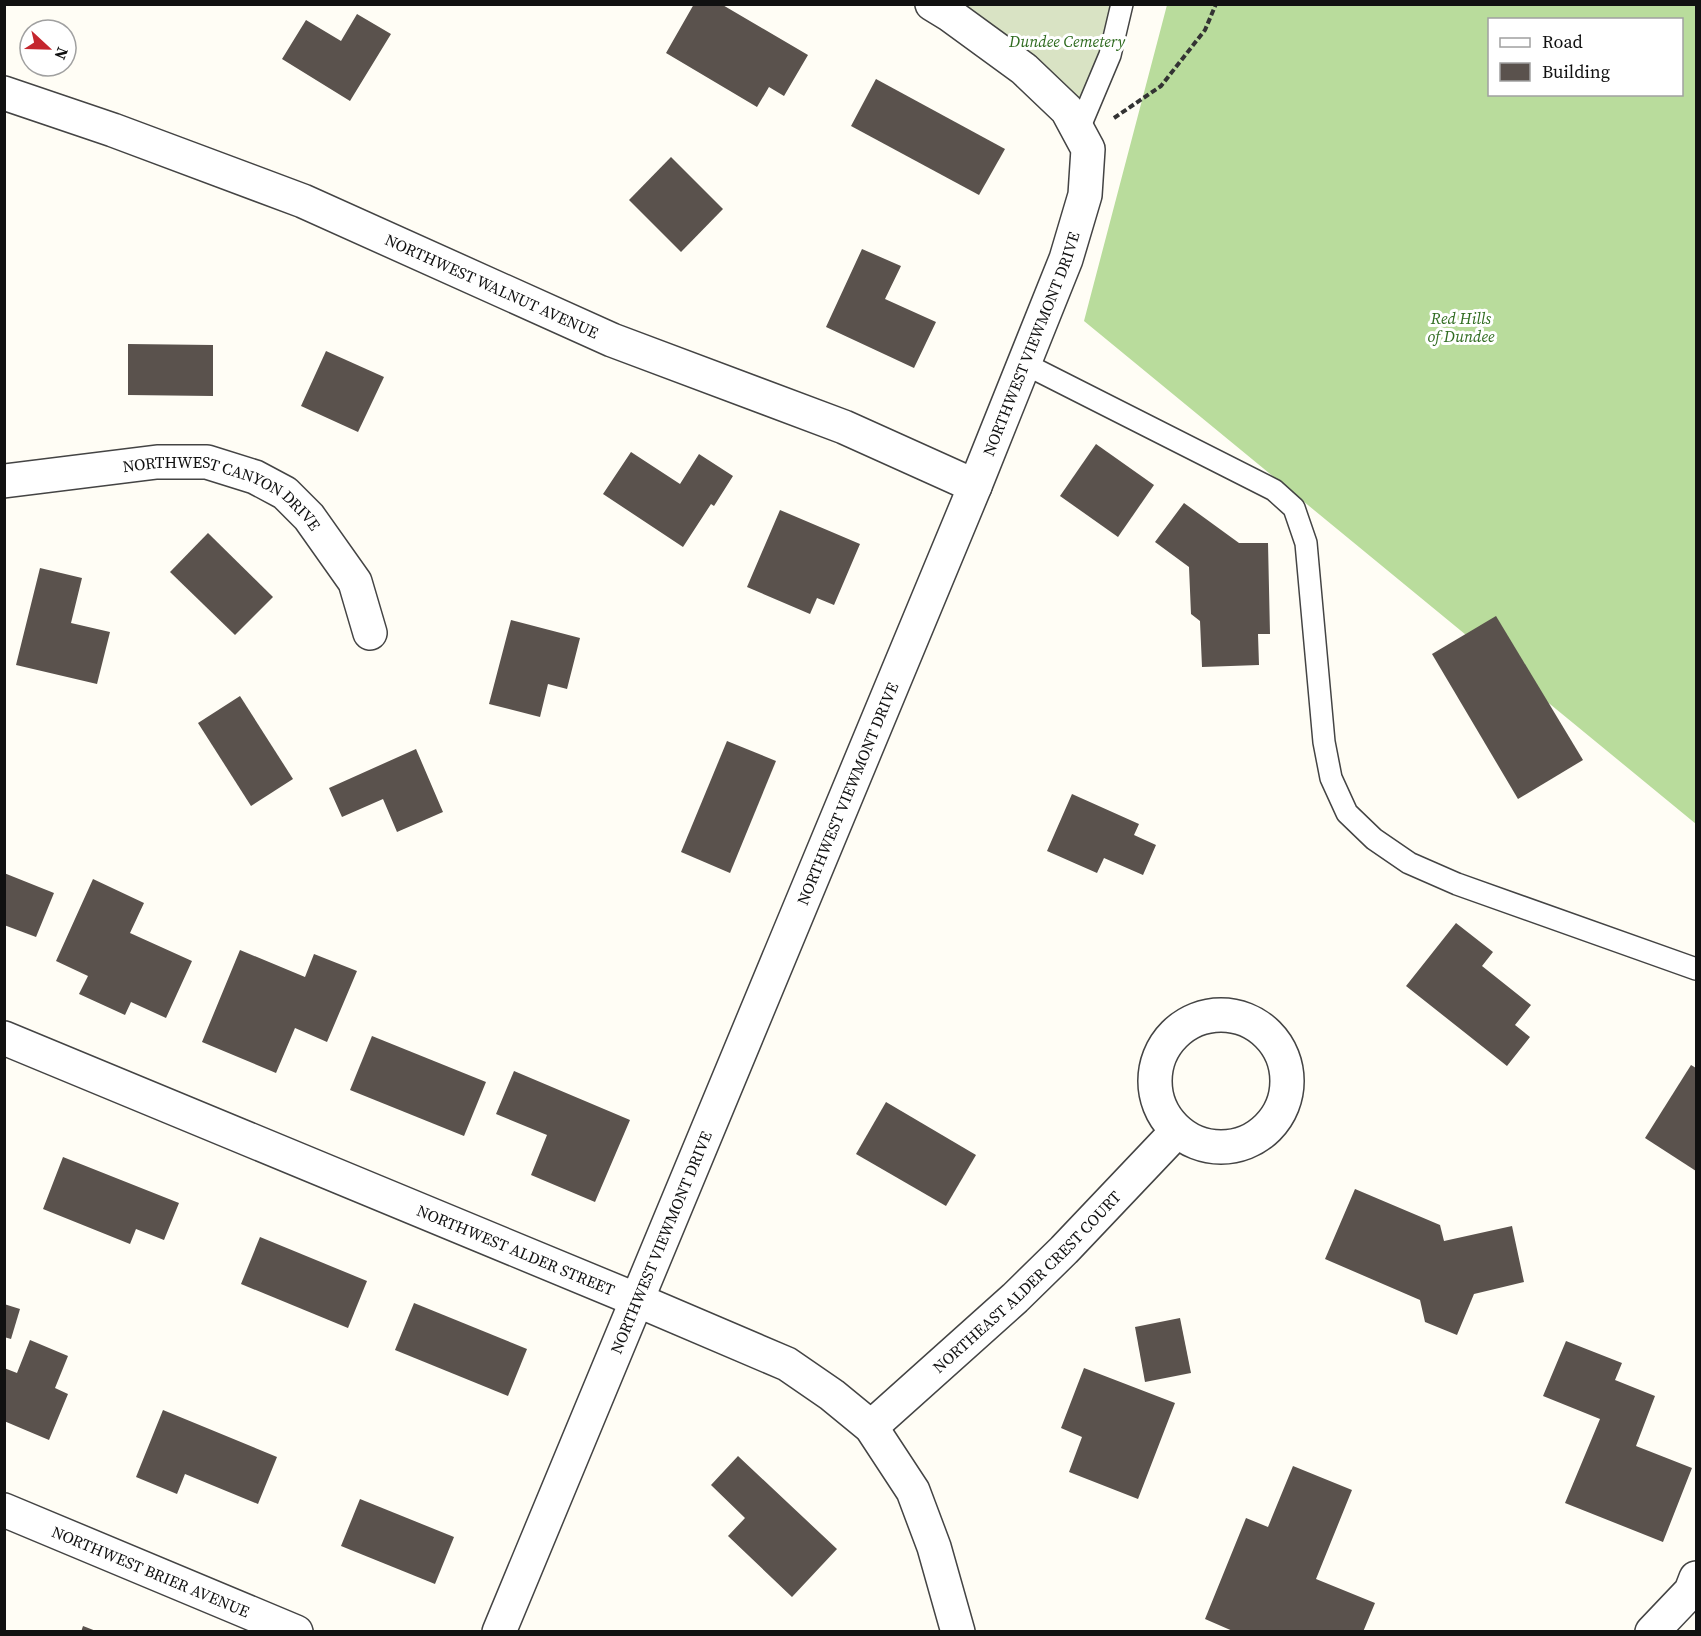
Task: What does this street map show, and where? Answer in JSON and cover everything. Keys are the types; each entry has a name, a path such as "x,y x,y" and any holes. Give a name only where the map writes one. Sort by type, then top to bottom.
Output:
{"street":[{"name":"NORTHWEST VIEWMONT DRIVE","path":"499,1632 1025,364 1066,259 1085,195 1088,149 1067,110 1024,69 932,4"},
{"name":"NORTHWEST WALNUT AVENUE","path":"4,93 113,130 303,201 612,340 835,424 975,486"},
{"name":"NORTHWEST CANYON DRIVE","path":"4,480 167,462 207,462 255,477 285,493 309,517 355,582 370,633"},
{"path":"1218,1014 1245,1019 1272,1038 1282,1054 1287,1071 1286,1096 1270,1127 1247,1142 1222,1148 1200,1145 1177,1131 1166,1118 1158,1103 1155,1076 1161,1053 1175,1033 1191,1022 1218,1014"},
{"name":"NORTHWEST ALDER STREET","path":"4,1038 638,1300 787,1364 832,1395 871,1427 913,1491 934,1547 958,1632"},
{"name":"NORTHEAST ALDER CREST COURT","path":"871,1427 1064,1251 1177,1131"},
{"name":"NORTHWEST BRIER AVENUE","path":"4,1510 296,1632"},
{"path":"1652,1632 1691,1591 1696,1578"}],"lane":[{"path":"1081,136 1110,55 1122,4"},
{"path":"1025,364 1275,490 1294,508 1306,543 1324,742 1331,778 1347,813 1374,839 1409,863 1457,884 1696,969"}],"path":[{"path":"1081,136 1161,86 1205,30 1216,4"}],"green space":[{"name":"Dundee Cemetery","path":"956,5 1114,5 1103,52 1080,107"},
{"name":"Red Hills of Dundee","path":"1167,5 1696,5 1696,824 1084,321"}],"building":[{"path":"694,4 721,4 808,55 784,96 769,87 757,107 666,53"},
{"path":"357,14 391,34 350,101 282,59 306,20 341,41"},
{"path":"876,79 1005,149 979,195 851,126"},
{"path":"671,157 723,209 681,252 629,200"},
{"path":"862,249 901,266 885,299 936,322 914,368 826,327"},
{"path":"128,344 213,345 213,396 128,395"},
{"path":"326,351 384,377 358,432 301,406"},
{"path":"1096,444 1154,485 1118,537 1060,496"},
{"path":"631,452 680,484 699,454 733,476 714,506 711,504 683,547 603,494"},
{"path":"1184,503 1239,543 1268,543 1270,634 1258,634 1259,665 1202,667 1200,621 1191,614 1189,567 1155,542"},
{"path":"780,510 860,544 834,605 817,598 810,614 747,587"},
{"path":"208,533 273,597 235,635 170,572"},
{"path":"40,568 82,578 71,623 110,632 97,684 16,665"},
{"path":"1496,616 1583,760 1518,799 1432,654"},
{"path":"511,620 580,638 567,689 548,684 540,717 489,704"},
{"path":"240,696 293,779 251,806 198,723"},
{"path":"727,741 776,761 730,873 681,852"},
{"path":"416,749 443,812 397,832 383,799 342,817 329,788"},
{"path":"1072,794 1139,824 1134,835 1156,845 1143,875 1104,858 1097,873 1047,851"},
{"path":"4,873 54,893 36,937 4,925"},
{"path":"93,879 144,903 130,933 192,961 166,1018 131,1002 125,1015 79,994 88,976 56,961"},
{"path":"1456,923 1493,952 1482,966 1531,1005 1515,1025 1530,1037 1507,1066 1406,986"},
{"path":"240,950 305,977 314,954 357,971 327,1042 295,1028 276,1073 202,1042"},
{"path":"372,1036 486,1082 464,1136 350,1090"},
{"path":"1691,1065 1696,1068 1696,1171 1645,1138"},
{"path":"514,1071 630,1120 595,1202 531,1175 547,1135 496,1114"},
{"path":"886,1102 976,1155 946,1206 856,1154"},
{"path":"63,1157 179,1203 164,1240 136,1229 130,1244 43,1209"},
{"path":"1355,1189 1440,1225 1444,1241 1512,1226 1524,1282 1474,1294 1457,1335 1425,1322 1420,1300 1325,1259"},
{"path":"260,1237 367,1281 348,1328 241,1284"},
{"path":"414,1303 527,1349 508,1396 395,1350"},
{"path":"4,1304 20,1309 11,1339 4,1337"},
{"path":"1180,1318 1191,1373 1145,1382 1135,1327"},
{"path":"30,1340 68,1356 55,1388 68,1394 49,1440 4,1421 4,1368 17,1373"},
{"path":"1566,1341 1622,1363 1615,1380 1655,1396 1636,1446 1692,1468 1663,1542 1565,1503 1600,1419 1543,1396"},
{"path":"1084,1368 1175,1403 1138,1499 1069,1472 1082,1437 1061,1428"},
{"path":"163,1410 277,1457 258,1504 185,1474 177,1494 136,1477"},
{"path":"738,1456 837,1549 792,1597 728,1536 745,1518 711,1485"},
{"path":"1293,1466 1352,1490 1316,1579 1375,1603 1363,1632 1235,1632 1205,1619 1246,1518 1268,1527"},
{"path":"360,1499 454,1537 435,1584 341,1546"},
{"path":"83,1626 96,1631 96,1632 81,1632"}]}
